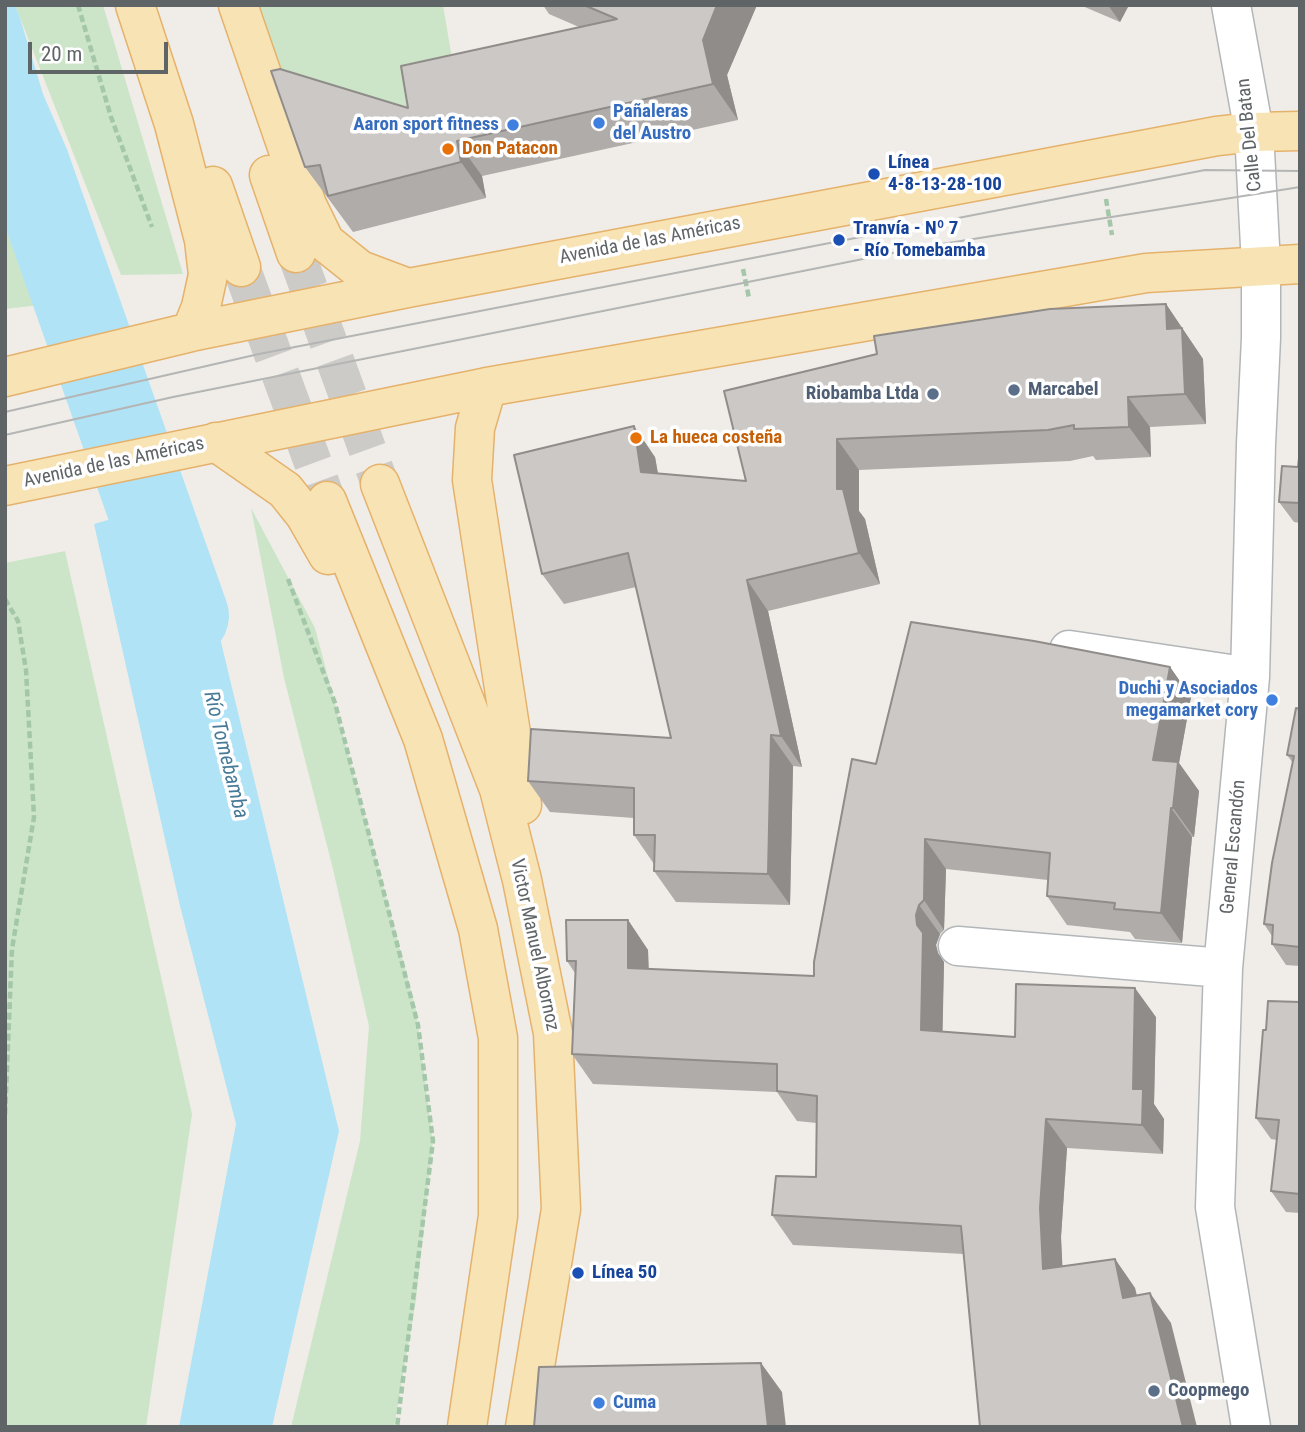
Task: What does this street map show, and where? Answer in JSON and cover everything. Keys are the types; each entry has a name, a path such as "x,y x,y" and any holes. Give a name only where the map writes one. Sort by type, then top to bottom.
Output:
{"main road":[{"path":"135,5 174,124 204,240 208,275 201,307 187,334"},
{"path":"152,5 241,267"},
{"path":"212,5 296,253"},
{"path":"238,5 307,205 325,242 360,270 408,288"},
{"name":"Avenida de las Américas","path":"5,377 187,334 408,288 733,226 1098,157 1254,132 1300,131"},
{"name":"Avenida de las Américas","path":"5,486 487,387 1146,273 1300,264"},
{"path":"487,387 474,428 472,480 522,802 576,1056 574,1143 561,1209"},
{"path":"211,443 285,490 305,515 329,557 383,695 432,840 469,971 498,1216"},
{"name":"Victor Manuel Albornoz","path":"380,484 499,789 522,880 553,1033 561,1209 525,1427"},
{"path":"327,501 423,738 478,929 498,1038 498,1216 467,1427"}],"street":[{"name":"Calle Del Batan","path":"1231,5 1254,132 1261,265"},
{"name":"General Escandón","path":"1251,1427 1215,1208 1223,968 1250,677 1261,265"},
{"path":"1035,645 1250,677"},
{"path":"958,947 1223,968"}],"path":[{"path":"78,5 111,117 154,231"},
{"path":"1098,157 1119,278"},
{"path":"733,226 758,340"},
{"path":"288,577 335,703 420,1037 433,1141 397,1427"},
{"path":"5,598 18,621 26,670 34,817 12,949 5,1117"}],"green space":[{"path":"15,5 103,5 183,274 121,275"},
{"path":"250,5 443,5 458,94 433,143 281,109"},
{"path":"5,225 40,305 5,309"},
{"path":"251,508 315,628 416,1010 433,1141 416,1300 394,1427 291,1427 360,1141 369,1026 332,865 284,678"},
{"path":"65,551 192,1114 146,1427 5,1427 5,563"}],"water":[{"path":"5,5 15,5 20,18 104,295 40,305 5,225"},
{"path":"186,497 339,1131 272,1427 179,1427 236,1124 180,906 94,524"}],"building":[{"path":"584,5 717,5 703,40 713,84 457,141 461,162 328,196 320,165 305,167 271,71 280,69 408,108 401,66 617,19"},
{"path":"1166,304 1167,329 1182,328 1185,394 1128,397 1129,427 1074,429 1074,425 1048,430 837,439 837,489 843,489 859,553 747,580 781,736 771,735 768,874 654,871 655,835 634,835 634,788 528,781 531,729 671,738 628,553 542,574 514,455 634,426 641,472 746,481 724,391 877,354 874,336 1050,309"},
{"path":"1300,449 1300,503 1279,502 1282,466 1298,467"},
{"path":"911,622 1034,641 1170,667 1153,760 1178,762 1161,913 1114,909 1115,903 1047,896 1050,853 925,839 924,900 916,915 917,925 923,933 921,1030 1015,1037 1016,984 1135,988 1133,1089 1143,1089 1142,1125 1046,1119 1040,1208 1043,1269 1115,1259 1123,1298 1150,1293 1183,1427 980,1427 961,1226 772,1215 776,1176 816,1177 817,1096 777,1091 777,1064 572,1054 576,961 567,961 566,920 628,920 628,968 814,976 814,962 852,759 876,764"},
{"path":"1296,708 1300,709 1300,947 1272,944 1273,925 1264,924 1272,863 1294,756 1287,755"},
{"path":"1268,1001 1300,1002 1300,1194 1271,1191 1279,1120 1256,1118"},
{"path":"761,1363 768,1427 534,1427 539,1367"}],"waterway":[{"name":"Río Tomebamba","path":"5,112 28,165 187,616"}],"tunnel":[{"path":"296,253 380,484"},
{"path":"241,267 327,501"}],"tram line":[{"path":"5,412 259,354 1205,170 1300,171"},
{"path":"5,435 173,397 923,247 1300,187"}],"place":[{"name":"Pañaleras del Austro","path":"599,123"},
{"name":"Aaron sport fitness","path":"513,125"},
{"name":"Don Patacon","path":"448,149"},
{"name":"Línea 4-8-13-28-100","path":"874,174"},
{"name":"Tranvía - Nº 7 - Río Tomebamba","path":"839,240"},
{"name":"Marcabel","path":"1014,390"},
{"name":"Riobamba Ltda","path":"933,394"},
{"name":"La hueca costeña","path":"636,438"},
{"name":"Duchi y Asociados megamarket cory","path":"1272,700"},
{"name":"Línea 50","path":"578,1273"},
{"name":"Coopmego","path":"1154,1391"},
{"name":"Cuma","path":"599,1403"}]}
